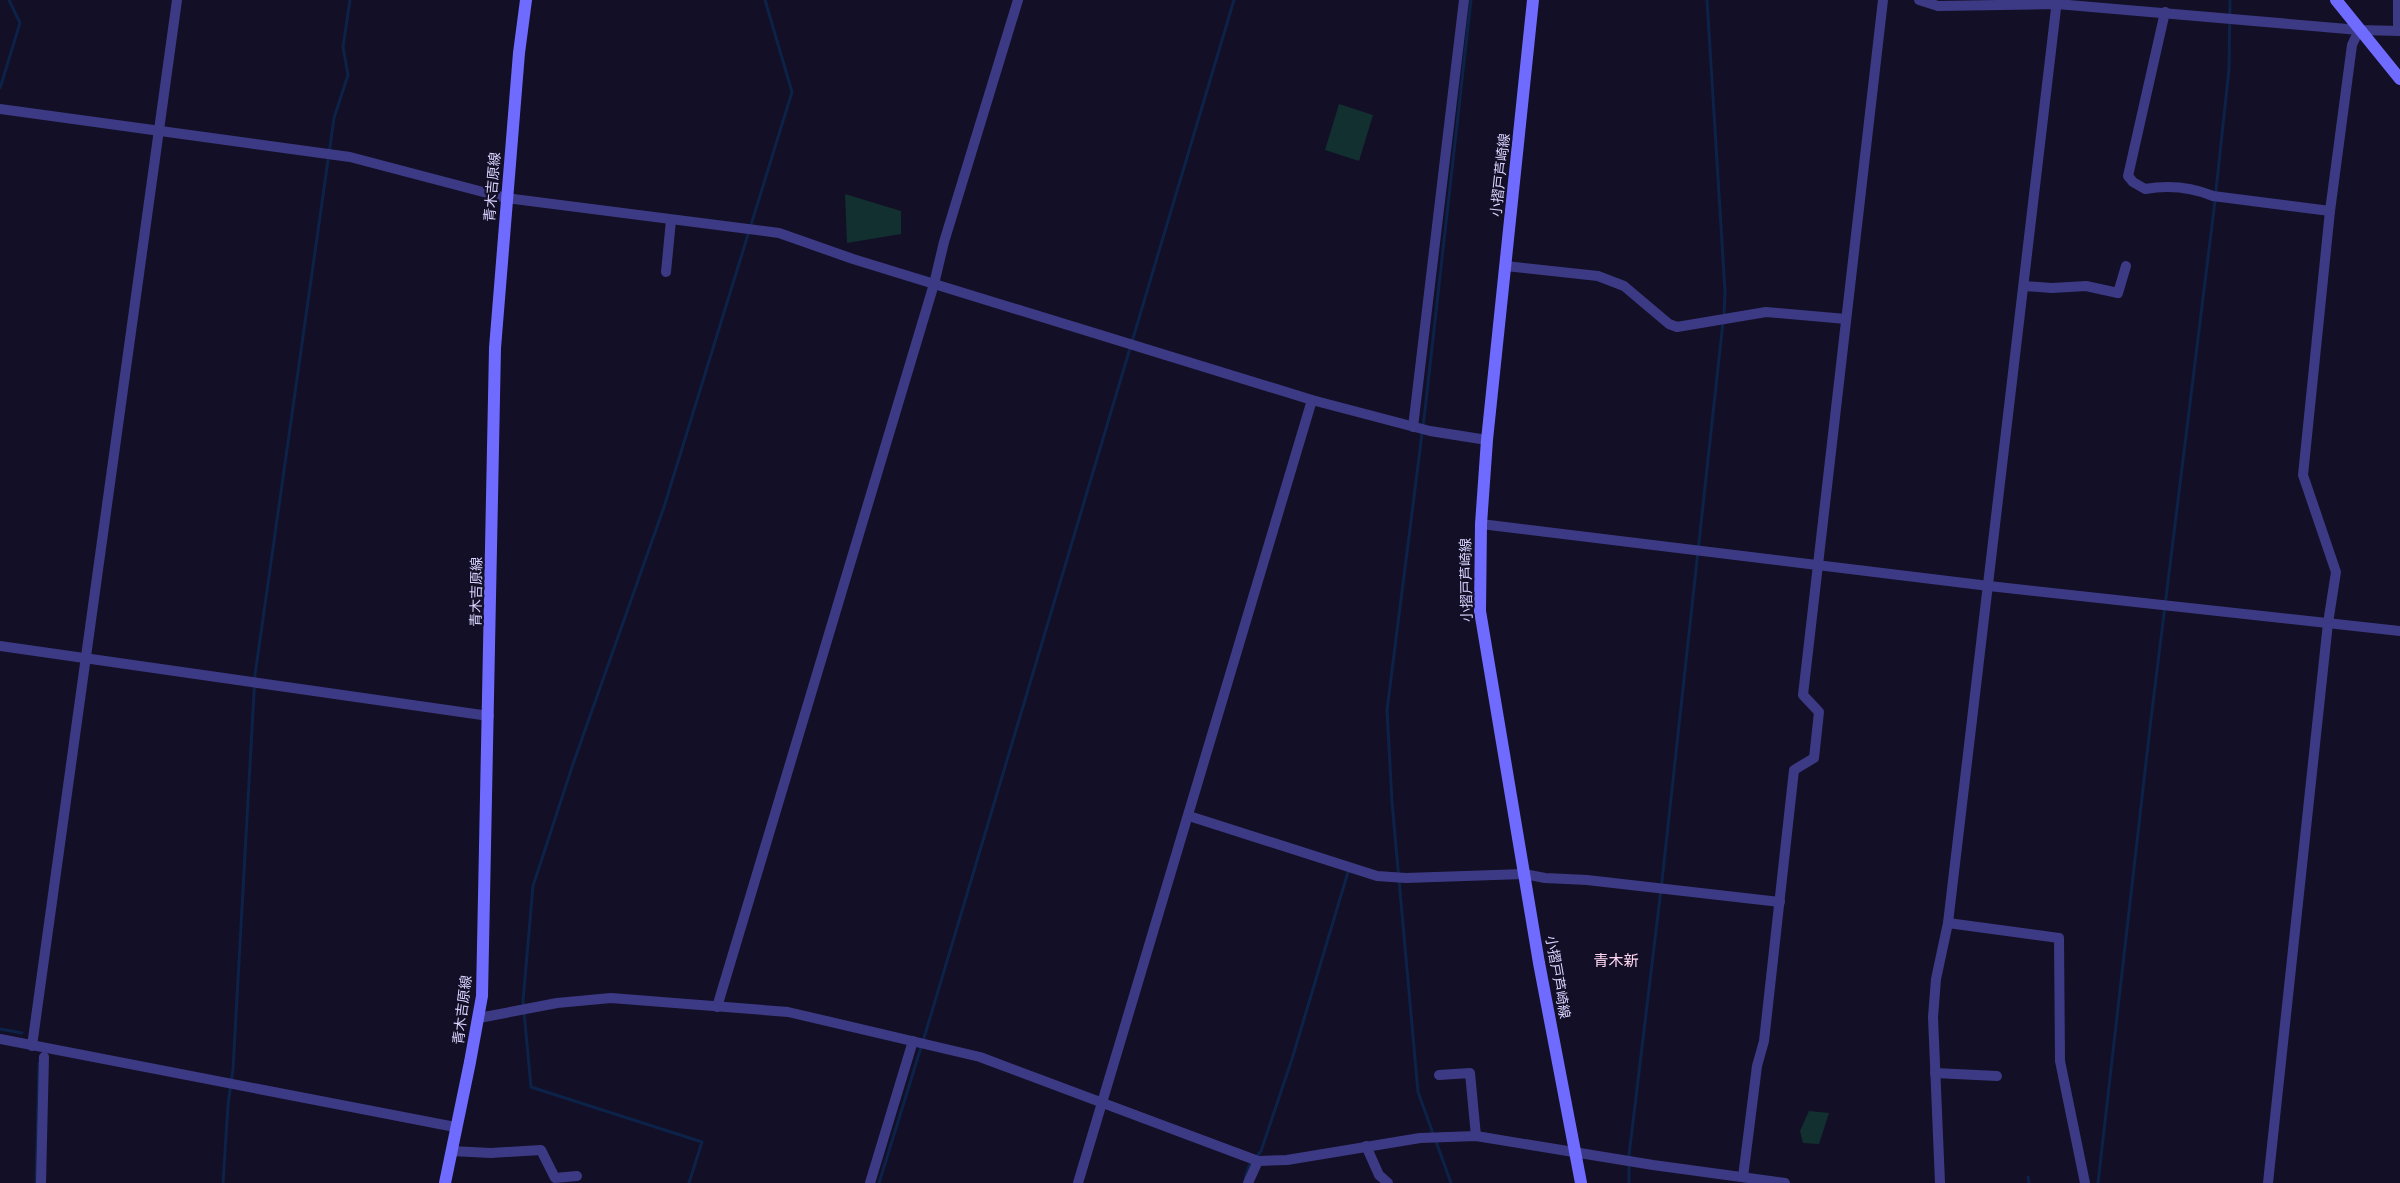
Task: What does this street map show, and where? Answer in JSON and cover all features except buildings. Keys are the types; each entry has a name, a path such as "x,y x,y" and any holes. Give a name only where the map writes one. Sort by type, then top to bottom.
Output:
{"main road":[{"name":"青木吉原線","path":"445,1183 482,996 495,348 506,198 526,0"},
{"name":"小摺戸芦崎線","path":"1533,0 1486,440 1481,524 1480,611 1524,874 1581,1183"},
{"path":"2336,0 2400,79"}],"street":[{"path":"32,1046 87,659 176,0"},
{"path":"717,1007 934,284 944,242 1018,0"},
{"path":"1413,427 1464,0"},
{"path":"1743,1177 1757,1066 1764,1041 1794,770 1814,758 1819,712 1803,695 1883,0"},
{"path":"1919,0 1938,6 2057,2 2359,30 2399,31 2398,0"},
{"path":"1940,1183 1933,1017 1936,980 1948,923 2057,2"},
{"path":"2165,12 2128,176 2133,182 2145,189 2163,186 2180,187 2201,191 2213,196 2330,211"},
{"path":"2268,1183 2328,623 2336,572 2303,475 2330,211 2352,45 2359,30"},
{"path":"0,109 350,157 506,198 778,233 934,284 1312,400 1413,427 1486,440"},
{"path":"666,272 671,220"},
{"path":"1506,266 1598,276 1624,286 1669,324 1678,328 1766,312 1846,319"},
{"path":"2024,286 2052,288 2086,286 2118,293 2126,266"},
{"path":"1078,1183 1190,816 1312,400"},
{"path":"1481,524 1989,586 2400,631"},
{"path":"0,646 489,716"},
{"path":"1190,816 1377,876 1406,878 1524,874 1545,878 1587,880 1780,902"},
{"path":"1948,923 2059,938 2060,1062 2085,1183"},
{"path":"479,1018 557,1003 612,998 788,1012 980,1057 1258,1161 1287,1160 1420,1138 1476,1136 1785,1183"},
{"path":"0,1039 455,1127"},
{"path":"870,1183 913,1041"},
{"path":"41,1183 44,1057"},
{"path":"1439,1075 1470,1073 1476,1136"},
{"path":"1935,1073 1997,1076"},
{"path":"1366,1146 1379,1176 1388,1183"},
{"path":"451,1151 541,1150 555,1178 577,1176"},
{"path":"1248,1183 1258,1161"}],"green space":[{"path":"1339,104 1373,115 1359,161 1325,150"},
{"path":"845,194 901,211 901,234 847,243"},
{"path":"1809,1111 1829,1113 1819,1144 1803,1143 1800,1131"}],"waterway":[{"path":"0,88 20,23 9,0"},
{"path":"223,1183 228,1105 233,1069 255,675 334,118 348,75 343,47 350,0"},
{"path":"689,1183 702,1142 531,1087 523,1001 533,886 572,767 664,507 792,92 765,0"},
{"path":"879,1183 1234,0"},
{"path":"1451,1183 1418,1092 1392,802 1387,710 1425,410 1471,0"},
{"path":"1707,0 1725,291 1724,316"},
{"path":"2098,1183 2151,719 2214,209 2229,69 2230,0"},
{"path":"1629,1183 1629,1155 1662,881 1723,322"},
{"path":"1245,1178 1249,1166 1261,1151 1292,1059 1348,872"},
{"path":"0,1029 22,1033"},
{"path":"36,1183 39,1063"},
{"path":"2028,1177 2029,1183"}],"district":[{"name":"青木新","path":"1616,961"}]}
